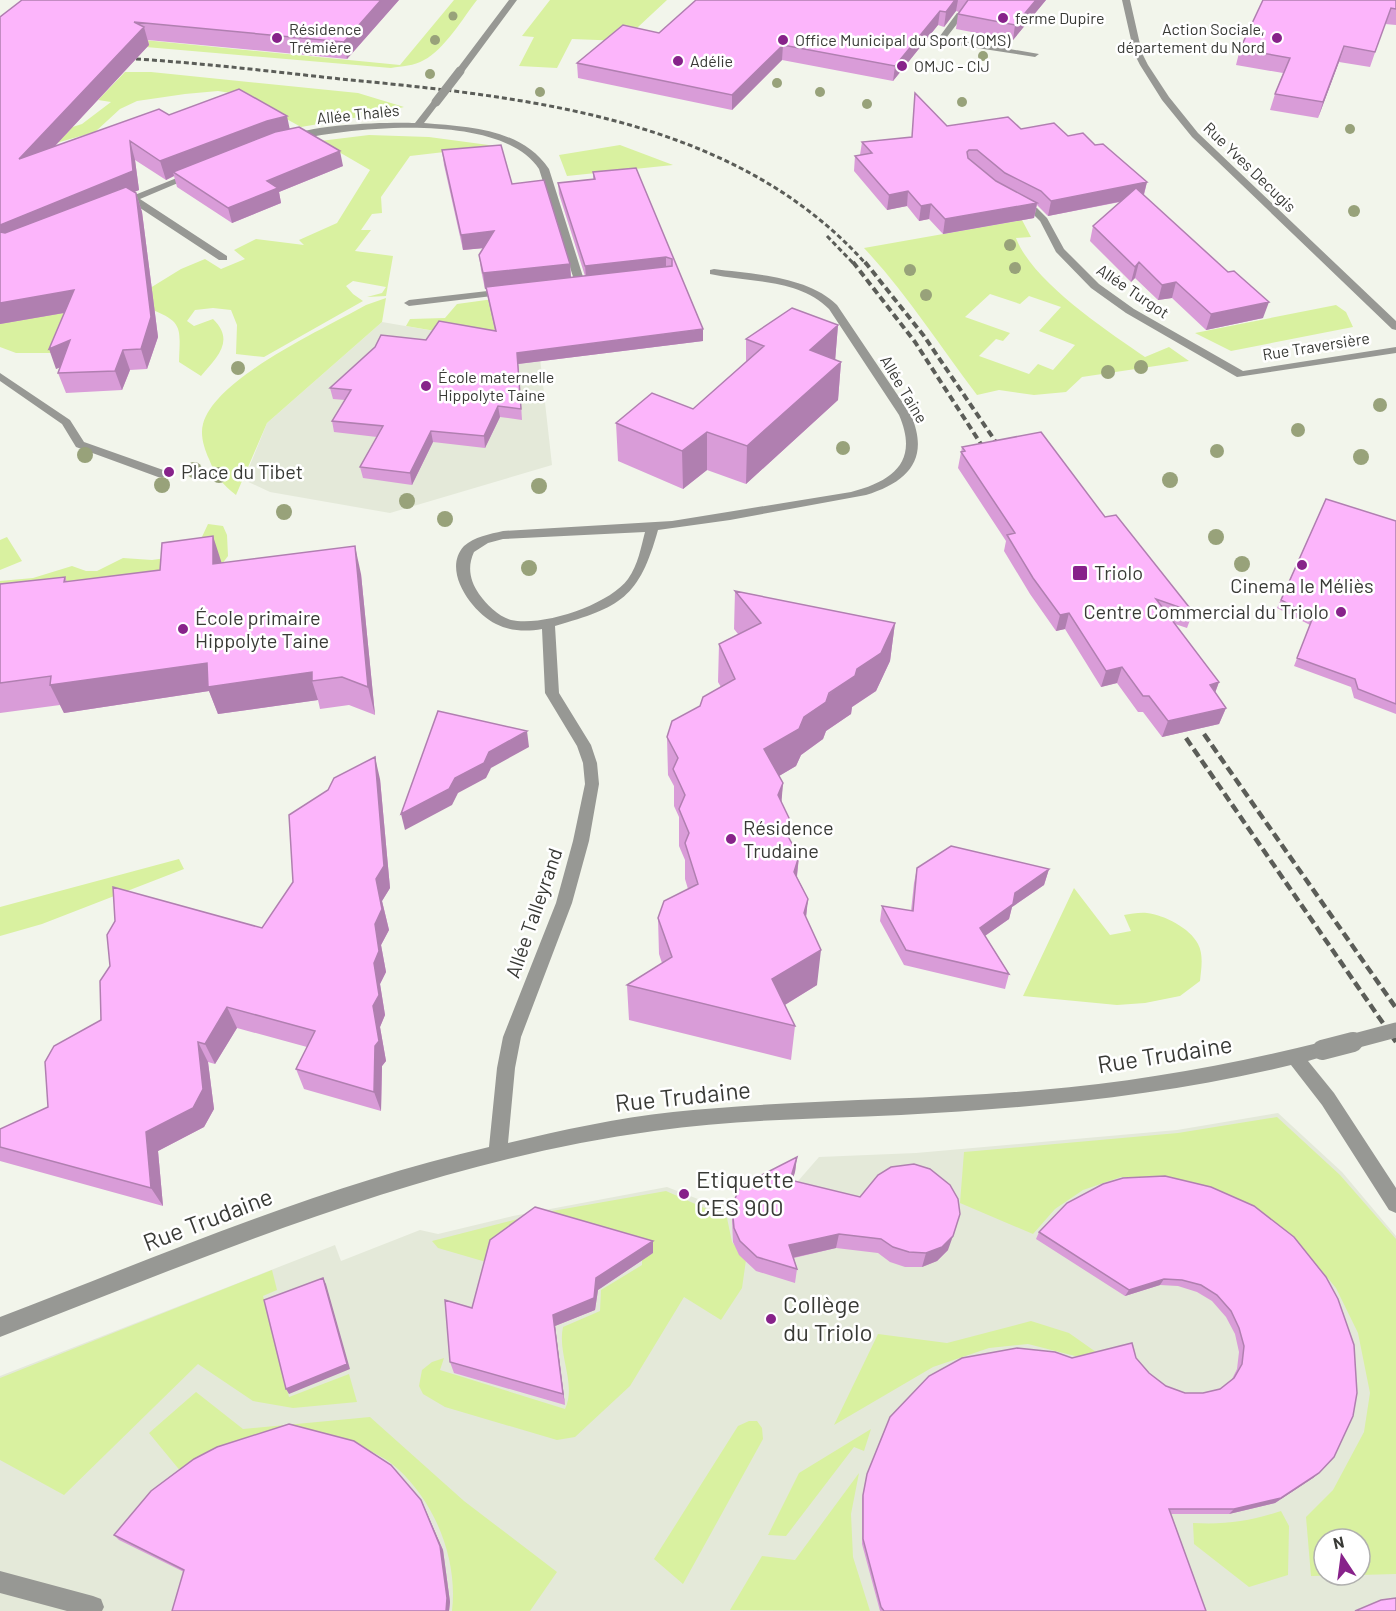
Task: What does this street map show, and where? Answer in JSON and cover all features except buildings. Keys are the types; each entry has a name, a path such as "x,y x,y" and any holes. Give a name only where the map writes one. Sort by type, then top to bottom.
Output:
{"street":[{"name":"Allée Thalès","path":"419,124 513,0"},
{"name":"Rue Yves Decugis","path":"1126,0 1138,53 1144,65 1165,98 1195,135 1396,327"},
{"path":"960,15 941,40 1035,54"},
{"name":"Allée Thalès","path":"284,141 357,126 419,124 514,141 532,153 544,169 580,283"},
{"path":"111,207 206,169"},
{"name":"Allée Turgot","path":"1006,197 1034,210 1044,220 1060,250 1095,286 1130,311 1241,375"},
{"path":"132,198 223,258"},
{"name":"Allée Taine","path":"653,526 641,568 630,586 605,605 548,624 510,625 485,612 466,584 462,571 469,549 484,540 523,532 653,526 747,514 861,493 880,487 894,478 911,458 914,444 913,431 834,307 811,292 792,285 745,275 714,272"},
{"path":"409,303 516,290"},
{"name":"Rue Traversière","path":"1241,375 1396,350"},
{"path":"0,376 66,422 80,444 162,474"},
{"name":"Allée Talleyrand","path":"498,1152 506,1068 512,1037 564,903 581,841 592,783 590,763 584,746 552,693 548,624"},
{"name":"Rue Trudaine","path":"0,1328 346,1196 450,1164 498,1152 654,1122 737,1115 1040,1098 1147,1087 1295,1057 1396,1030"},
{"path":"1295,1057 1328,1099 1396,1204"},
{"path":"0,1582 93,1607"}],"shaded area":[{"name":"École maternelle Hippolyte Taine","path":"382,322 539,349 552,465 390,513 270,492 244,480 267,423"},
{"name":"Collège du Triolo","path":"1278,1113 1342,1172 1396,1236 1396,1611 0,1611 0,1376 335,1245 341,1261 420,1230 438,1234 513,1216 667,1187 734,1213 785,1196 819,1157 916,1153 1177,1130"}],"green space":[{"path":"454,0 477,0 439,49 424,60 408,66 391,68 134,46 144,40 400,65"},
{"path":"550,0 667,0 623,41 572,39 557,68 519,66 534,37 522,36"},
{"path":"125,72 151,72 358,93 404,107 301,127 243,95 218,91 185,94 137,101 120,109 95,132 42,147 60,131 82,124 111,102 98,100"},
{"path":"369,135 429,137 496,146 410,156 381,197 382,213 372,214 361,230 371,230 355,251 393,256 386,296 367,297 382,293 386,287 353,281 346,286 363,301 264,357 236,354 237,325 231,310 213,308 195,310 187,321 194,326 213,319 223,335 221,349 201,376 179,362 178,328 169,318 150,309 63,353 16,353 0,347 0,297 64,313 64,323 142,293 181,269 205,259 221,269 245,259 234,250 256,239 304,245 299,240 337,223 370,170 320,141"},
{"path":"620,145 673,165 567,176 559,155"},
{"path":"1022,220 1031,237 1016,238 1025,254 1038,271 1072,304 1145,357 1169,347 1189,361 1082,377 1066,392 1034,395 999,390 977,395 909,302 864,248","holes":["990,294 1020,304 1029,296 1061,307 1039,331 1075,345 1053,370 1038,364 1029,374 979,356 996,339 1003,341 1010,333 965,317"]},
{"path":"522,295 488,340 406,326 410,319 445,318 457,304"},
{"path":"386,298 382,322 267,423 236,495 217,475 204,446 203,424 212,406 249,372 274,356 366,305"},
{"path":"1336,305 1346,312 1353,327 1231,351 1195,333"},
{"path":"208,524 223,526 227,535 228,556 222,564 0,614 0,581 33,578 72,566 86,571 97,571 123,558 152,560 166,558 201,539"},
{"path":"7,537 22,561 0,570 0,540"},
{"path":"179,859 184,869 42,924 0,936 0,907"},
{"path":"1074,888 1110,935 1131,931 1124,915 1138,913 1161,916 1183,928 1194,938 1200,948 1202,963 1200,981 1180,996 1145,1003 1117,1005 1023,996"},
{"path":"1277,1117 1340,1175 1396,1239 1396,1574 1372,1575 1372,1527 1312,1527 1311,1576 1306,1517 1333,1490 1364,1432 1370,1393 1358,1333 1336,1288 1297,1241 1257,1212 1161,1177 1121,1177 1083,1190 1055,1209 1033,1234 960,1203 964,1152 1178,1133"},
{"path":"666,1191 727,1218 732,1242 746,1260 742,1288 721,1320 684,1297 630,1386 575,1437 557,1440 445,1407 423,1394 419,1386 422,1370 432,1362 444,1358 440,1370 565,1409 569,1389 562,1348 563,1327 600,1311 601,1290 642,1265 642,1249 486,1262 438,1248 432,1241 541,1213"},
{"path":"272,1270 277,1290 263,1296 289,1397 349,1374 357,1402 293,1408 253,1401 198,1364 64,1495 0,1460 0,1378"},
{"path":"1031,1321 1069,1333 1103,1357 1083,1358 1028,1344 989,1348 933,1367 834,1425 878,1334 947,1343"},
{"path":"196,1392 243,1429 370,1417 464,1501 557,1572 530,1611 452,1611 451,1572 442,1534 423,1499 394,1465 359,1445 182,1473 149,1433"},
{"path":"749,1421 757,1421 762,1428 763,1439 683,1584 654,1559 738,1426"},
{"path":"871,1429 864,1451 854,1447 786,1536 768,1535 799,1473"},
{"path":"859,1473 851,1514 853,1557 870,1611 730,1610 762,1556 795,1560"},
{"path":"1281,1511 1289,1526 1288,1575 1249,1587 1194,1544 1193,1523 1238,1522"}],"railway":[{"path":"120,58 230,67 482,95 553,107 623,123 691,146 755,176 813,215 866,264"},
{"path":"827,236 854,264"},
{"path":"853,262 915,342 990,458"},
{"path":"865,262 924,336 1004,454"},
{"path":"1204,734 1396,1008"},
{"path":"1186,738 1396,1042"}],"place":[{"name":"ferme Dupire","path":"1003,18"},
{"name":"Résidence Trémière","path":"277,38"},
{"name":"Action Sociale, département du Nord","path":"1277,38"},
{"name":"Office Municipal du Sport (OMS)","path":"783,40"},
{"name":"Adélie","path":"678,61"},
{"name":"OMJC - CIJ","path":"902,66"},
{"name":"École maternelle Hippolyte Taine","path":"426,386"},
{"name":"Place du Tibet","path":"169,472"},
{"name":"Cinema le Méliès","path":"1302,565"},
{"name":"Triolo","path":"1080,573"},
{"name":"Centre Commercial du Triolo","path":"1341,612"},
{"name":"École primaire Hippolyte Taine","path":"183,629"},
{"name":"Résidence Trudaine","path":"731,839"},
{"name":"Etiquette CES 900","path":"684,1194"},
{"name":"Collège du Triolo","path":"771,1319"}]}
